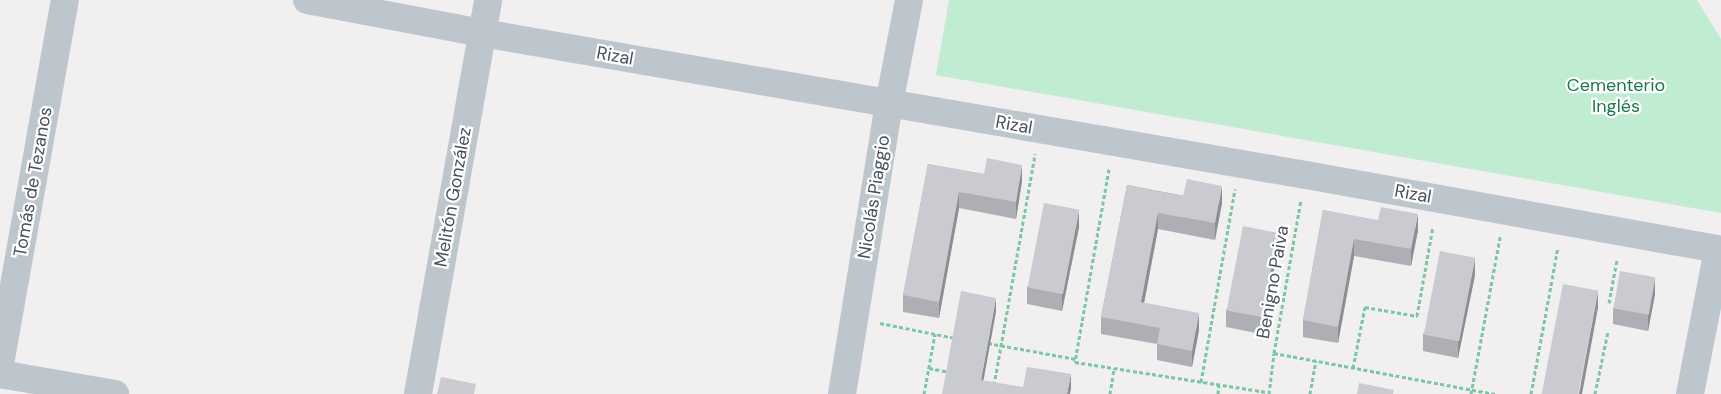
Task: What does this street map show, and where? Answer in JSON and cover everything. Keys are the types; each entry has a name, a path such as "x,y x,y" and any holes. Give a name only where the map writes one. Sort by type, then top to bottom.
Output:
{"street":[{"name":"Tomás de Tezanos","path":"0,364 66,0"},
{"name":"Rizal","path":"307,0 482,33 1114,141 1720,250"},
{"name":"Melitón González","path":"418,394 488,0"},
{"name":"Nicolás Piaggio","path":"842,394 889,104 909,0"},
{"path":"1690,394 1720,250"},
{"path":"0,374 115,394"}],"path":[{"path":"994,385 1039,129"},
{"path":"1076,359 1114,141"},
{"path":"1201,382 1239,164"},
{"name":"Benigno Paiva","path":"1268,393 1306,175"},
{"path":"1353,368 1365,307 1417,316 1438,199"},
{"path":"1472,392 1505,211"},
{"path":"1530,394 1563,221"},
{"path":"1609,303 1622,232"},
{"path":"855,319 964,339"},
{"path":"1595,394 1608,331"},
{"path":"924,394 935,334"},
{"path":"982,342 1076,359 1076,362 1268,393"},
{"path":"1274,353 1472,392 1495,394"},
{"path":"1310,394 1316,361"},
{"path":"929,368 958,374"},
{"path":"1110,394 1114,368"},
{"path":"1218,394 1219,385"}],"green space":[{"name":"Cementerio Inglés","path":"949,0 1697,0 1721,39 1721,213 936,75"}],"building":[{"path":"987,158 1022,165 1016,202 959,192 939,302 903,295 928,164 984,174"},
{"path":"1187,179 1222,186 1215,223 1158,213 1141,302 1199,313 1192,351 1157,344 1160,328 1101,317 1127,185 1183,196"},
{"path":"1044,203 1079,210 1063,294 1028,287"},
{"path":"1381,207 1418,214 1411,249 1354,239 1338,327 1303,320 1323,210 1378,220"},
{"path":"1243,226 1278,233 1262,317 1227,310"},
{"path":"1440,251 1475,258 1459,341 1424,334"},
{"path":"1620,271 1655,277 1649,315 1613,308"},
{"path":"1563,284 1598,291 1578,394 1542,394"},
{"path":"961,291 996,298 981,380 1023,387 1027,367 1047,370 1071,374 1067,394 942,394"},
{"path":"441,377 476,384 474,394 437,394"},
{"path":"1359,383 1394,390 1393,394 1357,394"}]}
